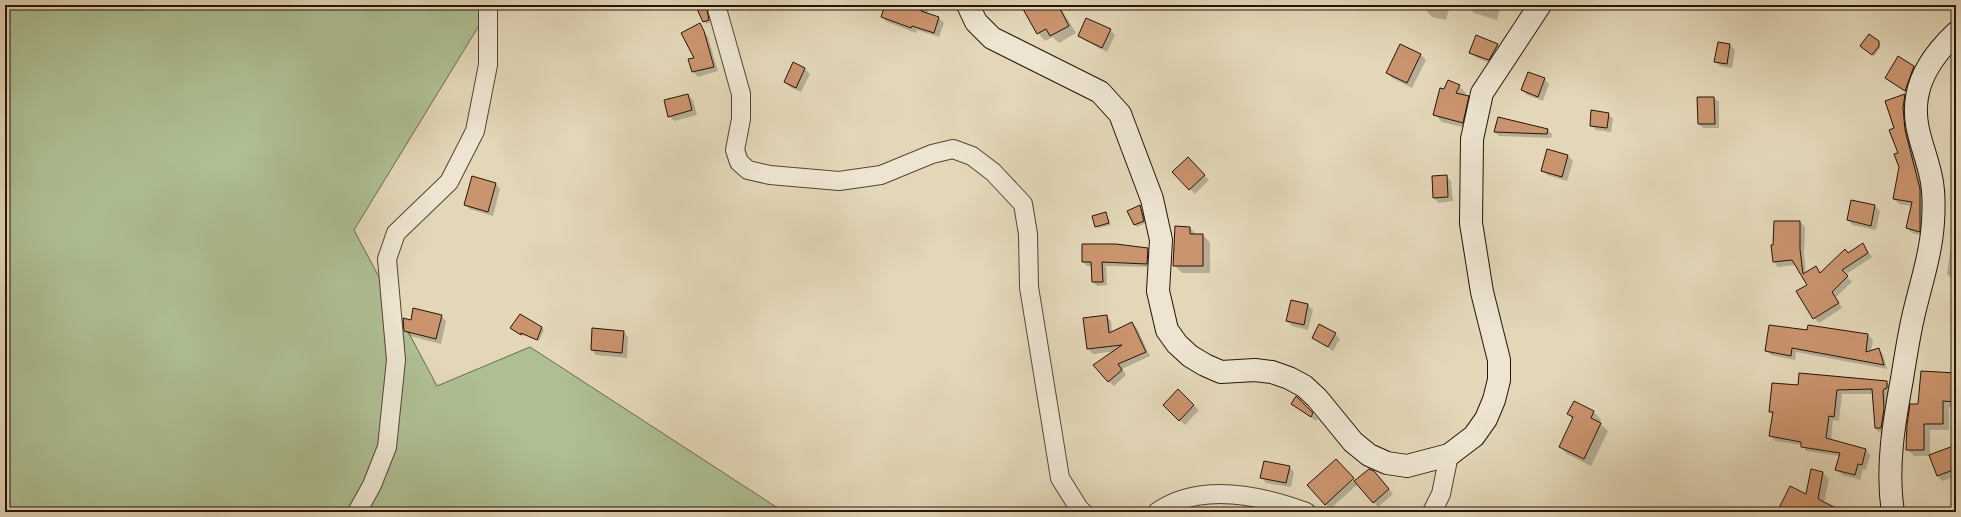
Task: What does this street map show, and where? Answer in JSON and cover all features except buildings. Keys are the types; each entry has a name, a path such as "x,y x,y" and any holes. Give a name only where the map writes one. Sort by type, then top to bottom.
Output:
{"main road":[{"path":"968,5 976,22 983,31 992,38 1100,92 1120,114 1152,199 1161,240 1158,291 1167,330 1177,344 1190,356 1205,366 1221,372 1255,370 1272,372 1289,378 1304,386 1317,398 1353,442 1369,455 1388,463 1407,466 1449,454 1474,436 1486,419 1494,400 1499,380 1499,360 1482,292 1472,223 1472,139 1482,93 1540,5"},
{"path":"1893,512 1891,486 1893,430 1912,323 1932,240 1934,208 1931,176 1917,130 1915,112 1917,95 1922,79 1934,57 1956,33"}],"street":[{"path":"357,512 372,485 387,447 396,360 387,259 396,233 449,182 475,131 488,65 488,5"},
{"path":"716,5 741,94 741,118 735,150 739,162 748,170 770,175 839,181 881,176 932,154 953,149 972,156 993,172 1023,204 1028,234 1029,287 1060,478 1080,510 1083,512"},
{"path":"1432,512 1441,494 1449,454"},
{"path":"1157,512 1170,503 1176,501 1203,495 1235,493 1291,506 1306,512"}],"green space":[{"path":"5,5 490,5 483,19 354,230 437,386 530,347 784,512 5,512"}]}
